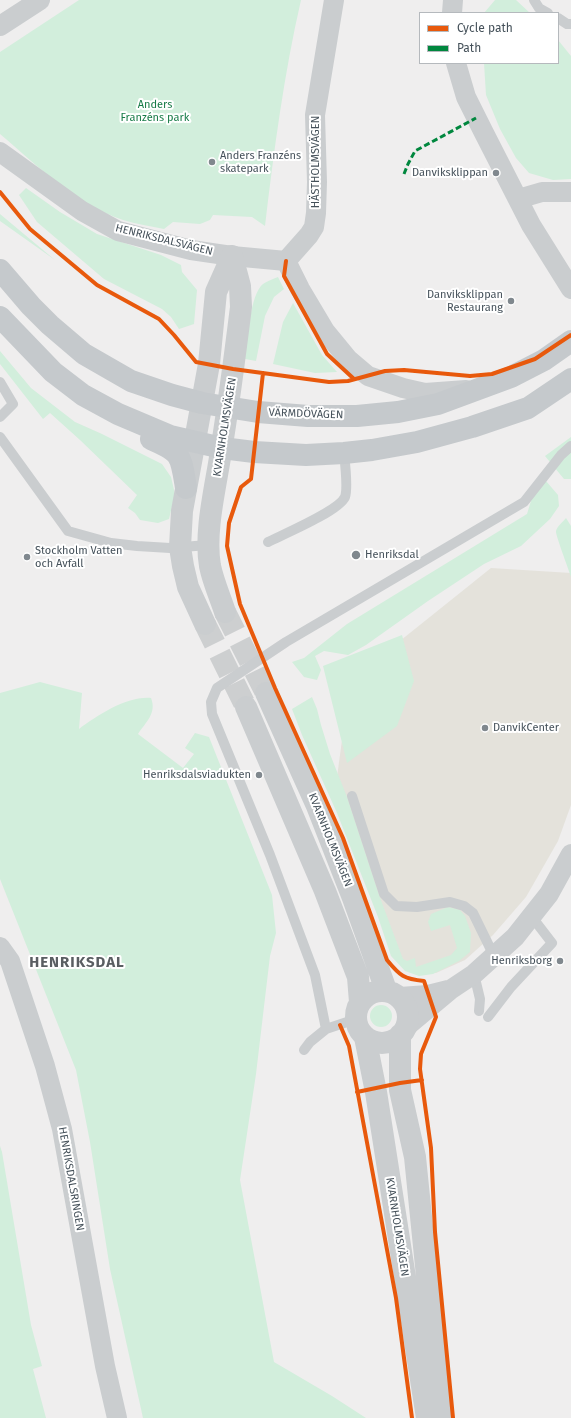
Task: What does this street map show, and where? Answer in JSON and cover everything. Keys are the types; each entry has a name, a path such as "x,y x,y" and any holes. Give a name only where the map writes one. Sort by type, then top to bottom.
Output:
{"main road":[{"name":"VÄRMDÖVÄGEN","path":"0,270 31,306 50,325 84,354 131,382 202,403 258,412 308,416 357,416 398,412 438,404 511,377 544,360 571,341"},
{"path":"0,317 53,372 83,395 118,414 156,431 195,442 222,448 254,452 299,454 344,453 372,450 417,442 472,427 528,408 571,379"},
{"path":"0,321 2,332 18,354 54,386 90,411 175,451 181,460 186,488"}],"street":[{"path":"2,22 40,0"},
{"name":"HÄSTHOLMSVÄGEN","path":"286,261 309,235 314,227 317,182 315,115 334,0"},
{"path":"452,12 453,0"},
{"path":"456,64 466,97 482,131 531,226 571,289"},
{"name":"HENRIKSDALSVÄGEN","path":"0,152 82,211 118,231 192,250 232,256"},
{"path":"518,199 542,192 571,192"},
{"path":"205,624 188,587 182,566 180,547 182,511 209,364 216,292 232,256 286,261 300,289 325,331 348,359 368,376 403,388 425,393 478,390"},
{"name":"KVARNHOLMSVÄGEN","path":"225,612 210,565 208,545 210,517 222,448 241,307 240,286 232,256"},
{"name":"KVARNHOLMSVÄGEN","path":"266,693 317,806 393,994"},
{"name":"KVARNHOLMSVÄGEN","path":"246,707 325,891 358,977 360,1019 376,1092 427,1418"},
{"path":"450,990 428,995 374,992 366,996 360,1019 374,1042 394,1040 450,990 474,974 515,937 549,894 571,854"},
{"name":"HENRIKSDALSRINGEN","path":"0,947 10,961 45,1066 62,1128 105,1366 117,1418"},
{"path":"393,994 406,1005 409,1015 403,1031"},
{"name":"KVARNHOLMSVÄGEN","path":"403,1031 399,1062 400,1090 414,1157 441,1418"}],"lane":[{"path":"534,0 539,8 546,12"},
{"path":"559,19 567,24 571,24"},
{"path":"0,382 13,404 0,418"},
{"path":"0,437 68,531 111,543 137,546 180,547 208,545"},
{"path":"326,1029 315,975 270,855 212,714 211,702 217,688 286,642 524,502 561,456 571,446"},
{"path":"268,542 312,521 341,502 346,496 344,453"},
{"path":"352,796 384,894 396,906 417,907 450,902 464,906 473,913 494,956"},
{"path":"488,1016 512,986 552,943 532,917"},
{"path":"474,974 480,999 479,1011"},
{"path":"304,1050 310,1042 326,1029 360,1019"}],"shaded area":[{"path":"491,568 571,573 571,805 558,841 526,897 493,935 465,960 436,973 414,973 400,961 337,777 350,681"}],"green space":[{"name":"Anders Franzéns park","path":"79,0 301,0 289,56 280,112 265,226 252,217 213,215 210,220 200,224 173,222 164,229 123,220 105,213 73,194 43,171 0,134 0,52"},
{"path":"495,0 516,0 529,12 485,12"},
{"path":"559,41 571,56 571,179 553,180 529,173 516,158 500,129 486,95 484,64 559,64"},
{"path":"26,188 60,212 97,234 161,255 181,265 182,272 197,290 194,324 179,329 171,317 162,309 104,279 37,222 19,195"},
{"path":"0,214 55,260 0,221"},
{"path":"278,277 284,289 274,297 265,316 256,361 245,359 248,330 255,298 263,284"},
{"path":"293,303 322,355 337,372 315,373 273,364 283,322"},
{"path":"0,351 31,388 75,422 162,464 171,477 175,494 169,519 158,523 140,520 135,513 128,508 137,495 50,413 43,419 0,364"},
{"path":"571,437 571,479 564,479 545,456"},
{"path":"537,481 546,481 558,495 559,506 550,519 521,546 484,564 366,645 348,655 324,651 315,656 321,670 317,680 304,677 292,662 304,658 347,624 527,514"},
{"path":"566,518 571,526 571,577 556,531"},
{"path":"402,635 414,681 397,726 347,763 323,666"},
{"path":"40,682 82,693 79,729 95,718 123,703 142,698 151,698 153,708 152,713 138,734 183,768 194,754 185,748 195,733 209,737 272,895 276,933 270,956 256,1074 240,1180 274,1362 366,1418 143,1418 110,1269 90,1142 76,1070 0,879 0,693"},
{"path":"312,697 330,754 347,797 379,895 403,959 407,961 415,958 416,967 451,955 457,948 450,925 431,931 428,922 431,914 448,907 460,910 465,916 471,933 470,952 459,961 433,974 419,976 405,971 391,956 378,917 337,813 292,709"},
{"path":"381,1005 389,1008 392,1016 389,1024 381,1027 373,1024 370,1016 373,1008"},
{"path":"0,1146 31,1325 42,1366 33,1369 46,1418 0,1418"}],"tunnel":[{"path":"225,612 266,693"},
{"path":"205,624 246,707"}],"marked path":[{"path":"404,174 415,151 476,118"}],"cycle path":[{"path":"0,192 30,229 97,285 159,319 196,362 233,369 329,382 348,381 385,371 404,370 470,376 492,374 535,359 571,335"},
{"path":"286,261 284,276 327,354 354,379"},
{"path":"263,373 251,479 241,487 229,523 227,546 240,604 275,688 343,838 387,960 395,970 403,976 424,981 436,1017 421,1054 420,1069 431,1148 435,1232 453,1418"},
{"path":"340,1025 349,1046 396,1298 412,1418"},
{"path":"357,1092 422,1080"}],"place":[{"name":"Anders Franzéns skatepark","path":"212,162"},
{"name":"Danviksklippan","path":"496,173"},
{"name":"Danviksklippan Restaurang","path":"511,301"},
{"name":"Henriksdal","path":"356,555"},
{"name":"Stockholm Vatten och Avfall","path":"27,557"},
{"name":"DanvikCenter","path":"485,728"},
{"name":"Henriksdalsviadukten","path":"259,775"},
{"name":"Henriksborg","path":"560,961"}],"district":[{"name":"HENRIKSDAL","path":"77,963"}]}
